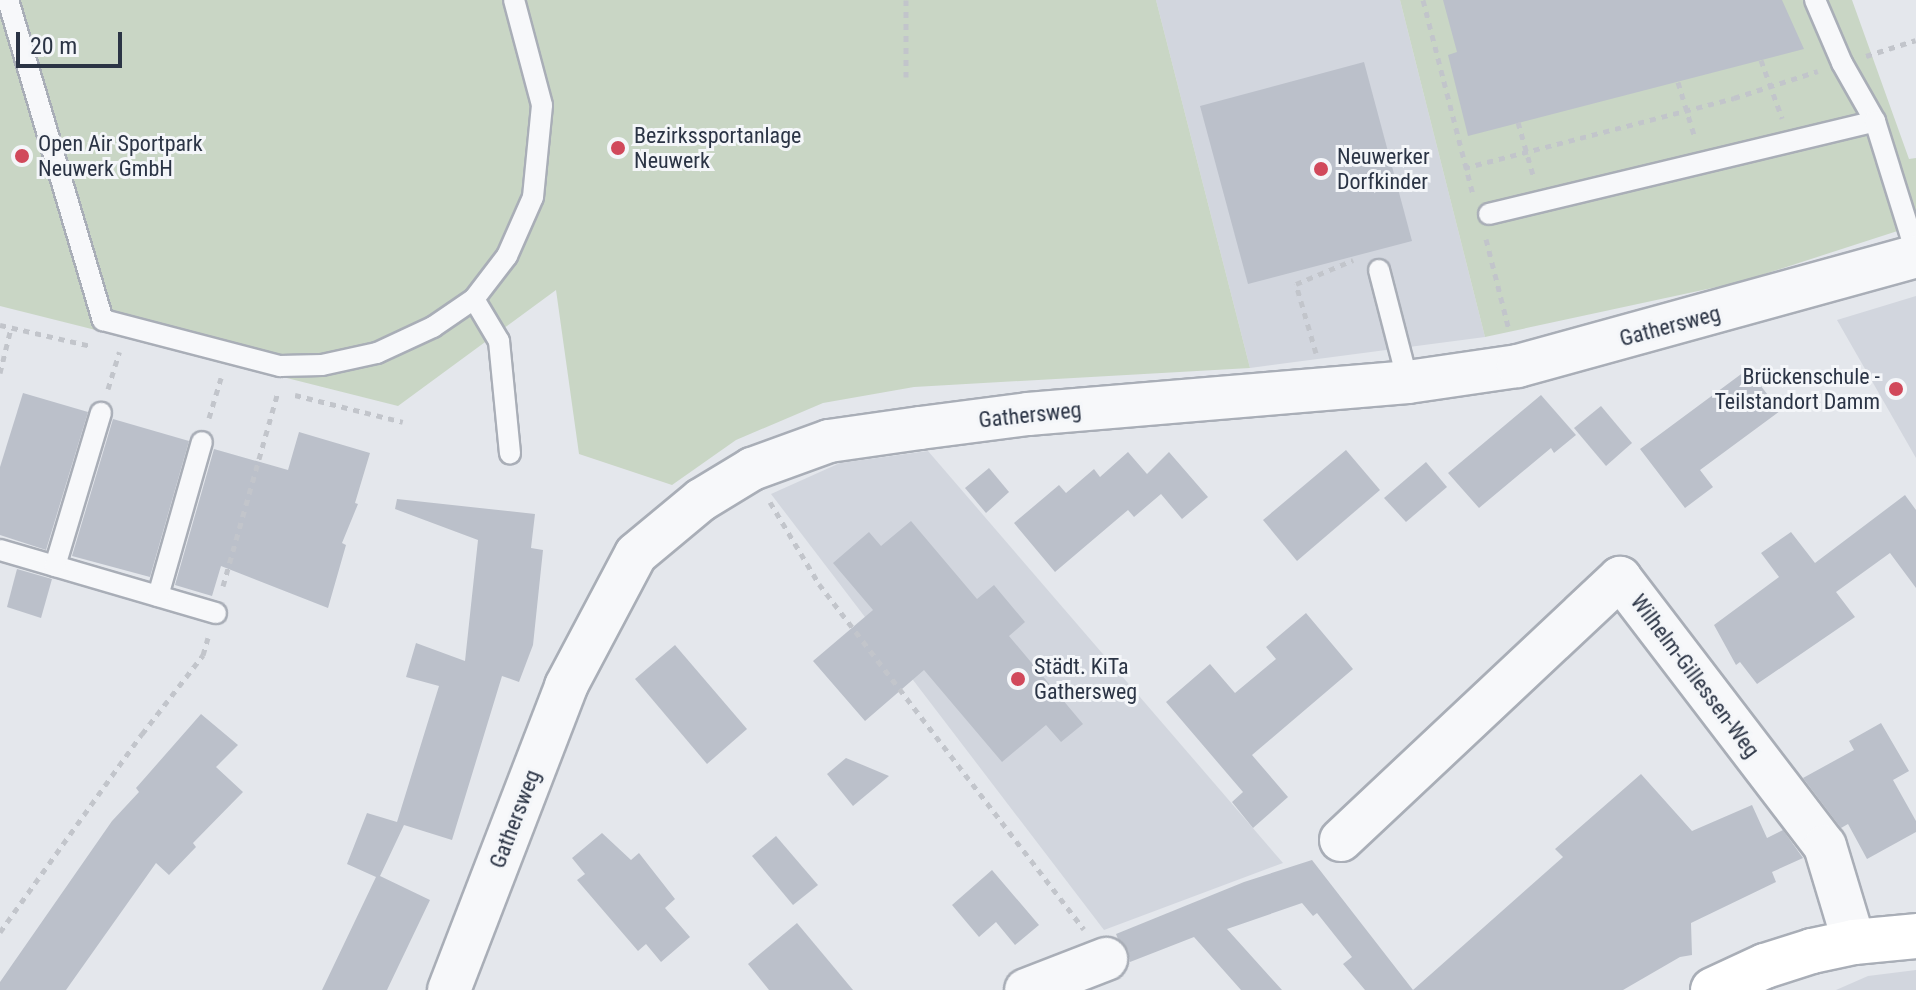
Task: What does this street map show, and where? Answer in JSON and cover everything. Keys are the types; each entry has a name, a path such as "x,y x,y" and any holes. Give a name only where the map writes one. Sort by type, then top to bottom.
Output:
{"street":[{"name":"Gathersweg","path":"449,990 566,686 636,554 701,500 752,469 829,441 920,428 1028,414 1408,382 1518,366 1916,254"},
{"name":"Wilhelm-Gillessen-Weg","path":"1341,840 1620,578 1825,846 1854,942"},
{"path":"1713,990 1765,966 1854,942 1916,936"},
{"path":"1028,990 1106,959"}],"lane":[{"path":"8,0 103,320 280,366 322,365 377,353 433,327 474,299 507,256 533,197 542,105 514,0"},
{"path":"1815,0 1842,63 1875,121 1916,254"},
{"path":"1483,216 1875,121"},
{"path":"1379,270 1408,382"},
{"path":"474,299 499,341 510,453"},
{"path":"55,566 101,413"},
{"path":"158,596 202,442"},
{"path":"0,550 216,613"}],"path":[{"path":"906,0 906,77"},
{"path":"1423,0 1464,168 1483,216 1518,366"},
{"path":"1464,168 1771,86 1916,40"},
{"path":"1761,60 1791,142"},
{"path":"1678,82 1702,163"},
{"path":"1518,122 1540,202"},
{"path":"1337,388 1310,343 1296,284 1337,264 1375,255 1379,270"},
{"path":"0,373 11,328"},
{"path":"101,413 119,352"},
{"path":"202,442 221,377"},
{"path":"0,932 142,734 203,655 278,391"},
{"path":"752,469 819,584 1106,959"}],"shaded area":[{"name":"Neuwerker Dorfkinder","path":"1156,0 1400,0 1485,337 1250,368"},
{"name":"Brückenschule - Teilstandort Damm","path":"1916,296 1916,458 1837,320"},
{"name":"Städt. KiTa Gathersweg","path":"928,451 1283,863 1104,930 771,494 840,463"},
{"path":"1916,970 1916,990 1836,990 1868,976"}],"green space":[{"name":"Bezirkssportanlage Neuwerk","path":"0,0 1156,0 1250,368 914,387 823,403 736,440 672,485 579,454 556,290 398,406 0,306"},
{"path":"1400,0 1852,0 1909,159 1916,158 1916,225 1740,282 1485,337"}],"building":[{"path":"1443,0 1782,0 1804,49 1468,136 1448,55 1457,52"},
{"path":"1364,62 1412,241 1248,284 1200,106"},
{"path":"1748,369 1780,411 1700,470 1713,487 1685,508 1640,449"},
{"path":"23,393 88,412 46,550 0,535 0,467"},
{"path":"1541,395 1576,435 1554,453 1551,448 1479,508 1448,473"},
{"path":"1601,406 1632,443 1606,466 1574,428"},
{"path":"113,419 189,441 150,577 72,556"},
{"path":"299,432 370,453 355,503 358,504 342,543 346,545 328,608 221,566 212,596 175,585 214,449 288,470"},
{"path":"1346,450 1380,490 1297,561 1263,520"},
{"path":"1128,452 1147,474 1169,452 1208,497 1182,519 1161,494 1134,517 1128,510 1055,572 1014,523 1059,485 1066,493 1094,469 1100,477"},
{"path":"1426,462 1447,487 1406,522 1384,498"},
{"path":"989,468 1009,492 986,513 965,488"},
{"path":"1905,495 1916,510 1916,588 1890,553 1836,592 1855,617 1757,684 1740,662 1736,665 1714,625 1779,577 1761,553 1791,532 1815,563"},
{"path":"397,499 535,514 531,548 543,550 533,645 519,682 502,676 452,840 404,825 380,876 430,900 387,990 322,990 376,877 347,864 367,813 397,822 439,686 406,677 416,643 465,661 478,540 395,509"},
{"path":"911,521 977,599 994,585 1025,622 1009,636 1083,724 1061,742 1046,725 1002,762 924,670 865,721 813,661 873,610 833,563 869,532 881,546"},
{"path":"17,569 52,579 41,618 7,607"},
{"path":"1306,613 1353,669 1252,755 1288,797 1253,828 1232,802 1243,792 1166,702 1210,664 1235,693 1276,659 1266,647"},
{"path":"675,645 747,729 707,764 635,679"},
{"path":"201,714 238,745 216,767 243,792 193,843 196,847 169,875 156,863 66,990 0,990 0,982 112,821 139,792 136,788"},
{"path":"1881,723 1909,771 1893,780 1916,821 1916,832 1867,859 1848,824 1841,828 1803,778 1854,750 1849,741"},
{"path":"846,758 889,776 853,806 827,774"},
{"path":"1641,774 1692,831 1752,805 1767,838 1783,830 1803,858 1772,872 1776,882 1691,923 1692,955 1680,957 1623,990 1413,990 1563,857 1555,849"},
{"path":"602,833 631,860 639,853 675,899 665,908 690,937 661,962 646,944 638,951 577,880 585,874 572,858"},
{"path":"776,836 818,885 793,905 752,856"},
{"path":"1312,860 1413,990 1365,990 1343,964 1352,957 1317,913 1313,916 1302,903 1227,929 1282,990 1241,990 1194,937 1130,962 1128,950 1116,934 1244,882"},
{"path":"992,870 1039,925 1015,945 996,922 979,937 952,905"},
{"path":"797,923 853,990 769,990 748,964"}],"place":[{"name":"Bezirkssportanlage Neuwerk","path":"618,148"},
{"name":"Open Air Sportpark Neuwerk GmbH","path":"22,156"},
{"name":"Neuwerker Dorfkinder","path":"1321,169"},
{"name":"Brückenschule - Teilstandort Damm","path":"1896,389"},
{"name":"Städt. KiTa Gathersweg","path":"1018,679"}]}
